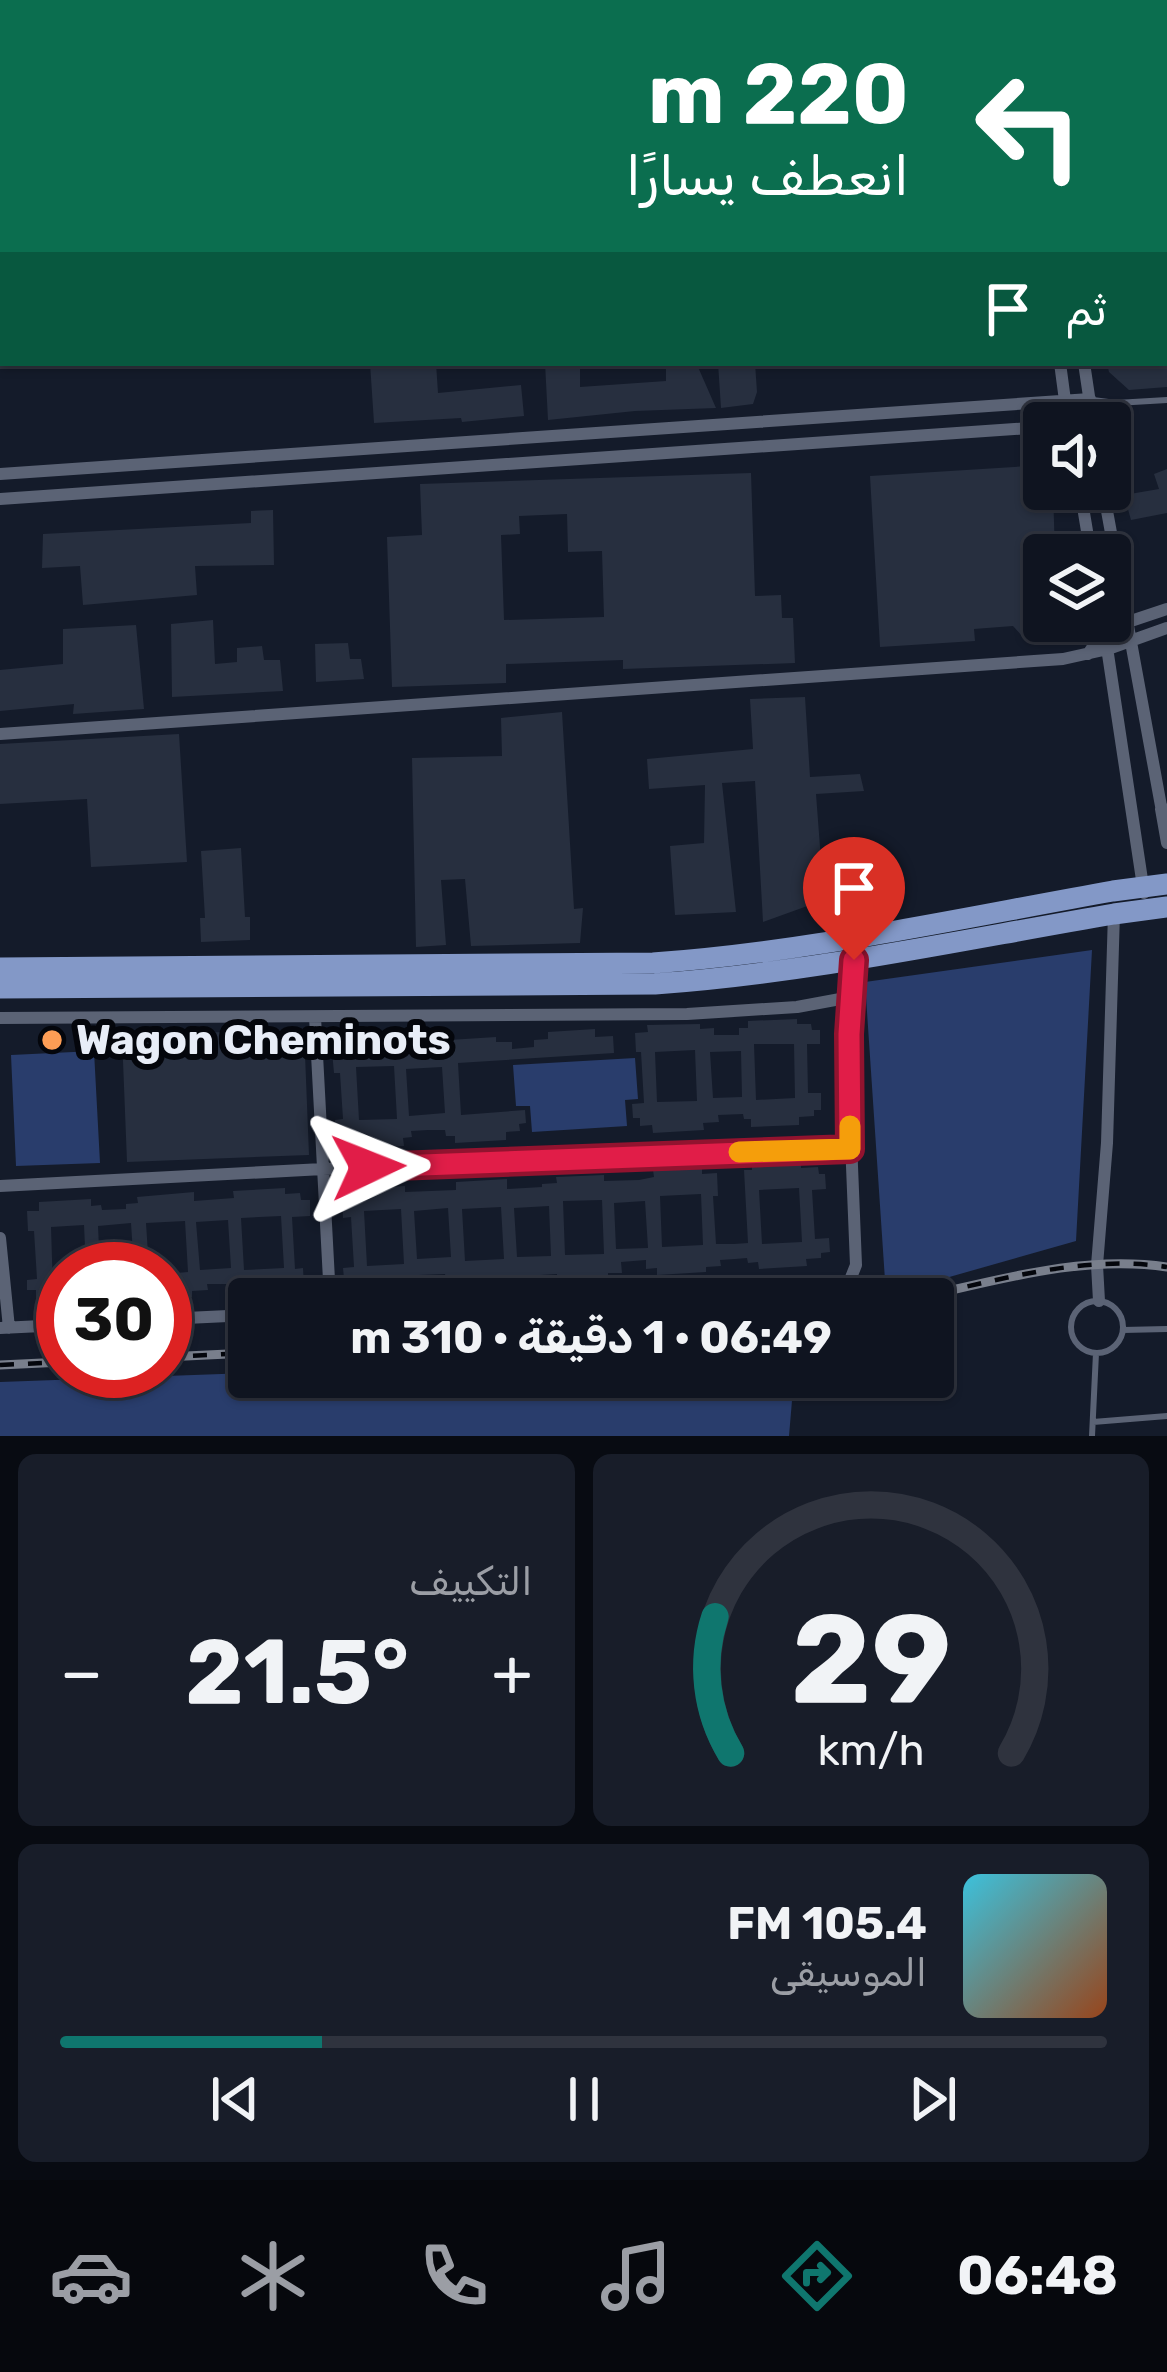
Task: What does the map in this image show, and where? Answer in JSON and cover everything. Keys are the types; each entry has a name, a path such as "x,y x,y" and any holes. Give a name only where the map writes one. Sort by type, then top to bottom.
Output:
{"main road":[{"path":"0,968 672,962 1114,902 1152,902 1167,884"},
{"path":"0,988 655,984 771,974 854,960 1114,902"}],"street":[{"path":"1060,366 1065,401"},
{"path":"0,474 1090,400 1084,366"},
{"path":"0,499 1023,428"},
{"path":"566,435 567,460"},
{"path":"1131,621 1167,610"},
{"path":"0,734 1040,660 1108,650 1167,628"},
{"path":"1087,655 1094,642"},
{"path":"1106,642 1152,902"},
{"path":"1130,643 1167,843"},
{"path":"1100,1301 1096,1265 1107,1143 1114,902"},
{"path":"851,1278 856,1265 849,1034 854,960"},
{"path":"0,1018 687,1014 797,1007 851,997"},
{"path":"315,1017 329,1278"},
{"path":"0,1186 850,1149"},
{"path":"0,1238 4,1328 36,1326"},
{"path":"192,1318 228,1316"}],"lane":[{"path":"1090,400 1103,402"},
{"path":"1131,403 1167,400"},
{"path":"1100,1301 1119,1312 1123,1330 1111,1349 1087,1352 1075,1342 1070,1324 1083,1304 1100,1301"},
{"path":"1123,1330 1167,1329"},
{"path":"1092,1436 1096,1353"},
{"path":"1093,1422 1167,1416"}],"shaded area":[{"path":"1092,950 1076,1241 946,1278 885,1278 865,982"},
{"path":"94,1051 100,1163 16,1166 11,1055"},
{"path":"635,1058 638,1099 625,1100 627,1126 532,1132 530,1106 516,1106 513,1065"},
{"path":"228,1374 228,1398 792,1398 789,1436 0,1436 0,1382 36,1381 36,1398 192,1398 192,1375"}],"building":[{"path":"370,366 436,366 438,393 521,385 524,416 374,423"},
{"path":"545,366 580,366 580,387 666,381 666,368 698,367 716,408 635,411 548,420"},
{"path":"718,366 755,366 753,404 721,408"},
{"path":"1108,366 1167,366 1167,387 1129,390"},
{"path":"1023,466 1023,510 1054,510 1054,534 1023,534 1023,636 1013,626 974,629 975,641 880,647 870,476"},
{"path":"1167,469 1167,513 1131,520 1131,494 1159,489 1154,474"},
{"path":"751,473 755,596 781,595 782,618 793,618 795,663 623,669 623,660 506,664 506,683 392,687 387,537 422,535 420,484","holes":["567,514 568,552 602,551 604,617 504,620 501,535 520,534 519,516"]},
{"path":"273,510 274,565 195,566 197,595 83,605 80,566 42,568 43,534 251,523 251,511"},
{"path":"213,620 215,664 237,662 237,648 262,646 264,660 280,660 283,691 172,697 171,624"},
{"path":"136,625 144,709 73,714 74,704 0,711 0,670 63,664 63,629"},
{"path":"348,643 350,659 361,659 364,679 316,682 315,644"},
{"path":"805,697 810,777 860,774 864,791 816,794 824,900 763,922 755,781 722,783 736,912 675,915 670,846 704,843 705,785 649,789 647,759 753,749 750,699"},
{"path":"562,712 574,909 583,908 580,943 471,946 465,879 441,880 446,945 416,947 412,758 502,756 501,718"},
{"path":"179,734 187,862 91,867 87,799 0,804 0,744"},
{"path":"241,848 250,940 201,942 200,918 205,918 201,851"},
{"path":"797,1019 797,1024 820,1030 820,1044 807,1044 808,1093 821,1093 821,1110 799,1117 799,1125 751,1127 751,1119 744,1119 743,1114 718,1115 719,1122 703,1123 704,1130 653,1133 652,1125 640,1126 640,1118 633,1118 632,1104 644,1103 635,1033 648,1032 647,1025 700,1024 700,1029 714,1028 714,1035 739,1035 739,1028 748,1028 748,1021","holes":["754,1044 794,1044 795,1098 756,1100","695,1050 697,1101 657,1102 655,1052","741,1051 742,1097 713,1098 710,1052"]},
{"path":"304,1029 309,1155 127,1162 122,1036"},
{"path":"595,1029 595,1037 613,1036 614,1053 458,1063 461,1115 525,1110 526,1123 519,1124 520,1131 506,1132 506,1140 455,1143 455,1136 446,1136 445,1130 428,1130 411,1131 412,1137 403,1138 404,1146 351,1149 351,1144 336,1145 335,1120 343,1119 340,1073 334,1073 332,1051 346,1050 346,1043 398,1041 405,1054 440,1052 449,1040 496,1037 496,1042 512,1042 512,1049 534,1047 534,1040 548,1039 548,1032","holes":["394,1066 397,1119 359,1120 356,1067","442,1067 445,1113 409,1116 406,1069"]},
{"path":"801,1162 801,1168 818,1167 819,1174 825,1174 826,1189 812,1190 815,1239 829,1238 830,1252 806,1259 807,1266 759,1269 758,1262 748,1263 747,1258 720,1260 721,1266 706,1267 706,1272 657,1275 657,1268 646,1269 646,1260 621,1262 622,1273 608,1273 608,1278 557,1278 557,1274 446,1278 445,1274 344,1278 343,1268 354,1267 351,1217 343,1218 342,1198 357,1197 357,1189 456,1190 456,1182 507,1179 507,1189 542,1187 557,1183 556,1177 604,1175 604,1181 639,1180 654,1177 653,1170 702,1167 702,1174 717,1173 718,1196 713,1196 716,1244 734,1244 748,1243 744,1170 752,1170 752,1165","holes":["799,1188 802,1242 762,1244 759,1190","701,1194 703,1245 662,1247 660,1196","602,1200 604,1254 565,1255 563,1201","645,1201 648,1248 616,1249 614,1203","549,1206 551,1256 517,1257 514,1208","501,1207 504,1259 465,1261 462,1209","448,1208 451,1257 417,1259 414,1211","401,1209 404,1264 367,1266 364,1211"]},
{"path":"285,1188 285,1194 300,1193 301,1200 310,1200 310,1216 292,1217 295,1269 303,1268 304,1278 228,1278 228,1284 207,1284 208,1290 192,1291 192,1242 186,1242 185,1221 146,1223 147,1242 132,1242 131,1223 98,1226 99,1242 85,1242 84,1225 51,1227 51,1242 36,1242 36,1263 34,1231 28,1231 27,1211 39,1211 39,1202 91,1199 91,1206 101,1205 102,1210 126,1209 126,1204 138,1203 137,1197 194,1192 194,1201 234,1198 233,1191","holes":["281,1216 284,1268 244,1270 241,1218","228,1220 231,1268 200,1270 196,1222"]},
{"path":"36,1279 36,1290 27,1290 27,1280"}],"railway":[{"path":"954,1290 1071,1267 1167,1267"},
{"path":"192,1356 228,1354"},
{"path":"0,1365 36,1363"}],"slow traffic":[{"path":"739,1152 850,1149 850,1126"}],"place":[{"name":"Wagon Cheminots","path":"52,1040"}],"route":[{"path":"368,1167 850,1149 854,960"}]}
